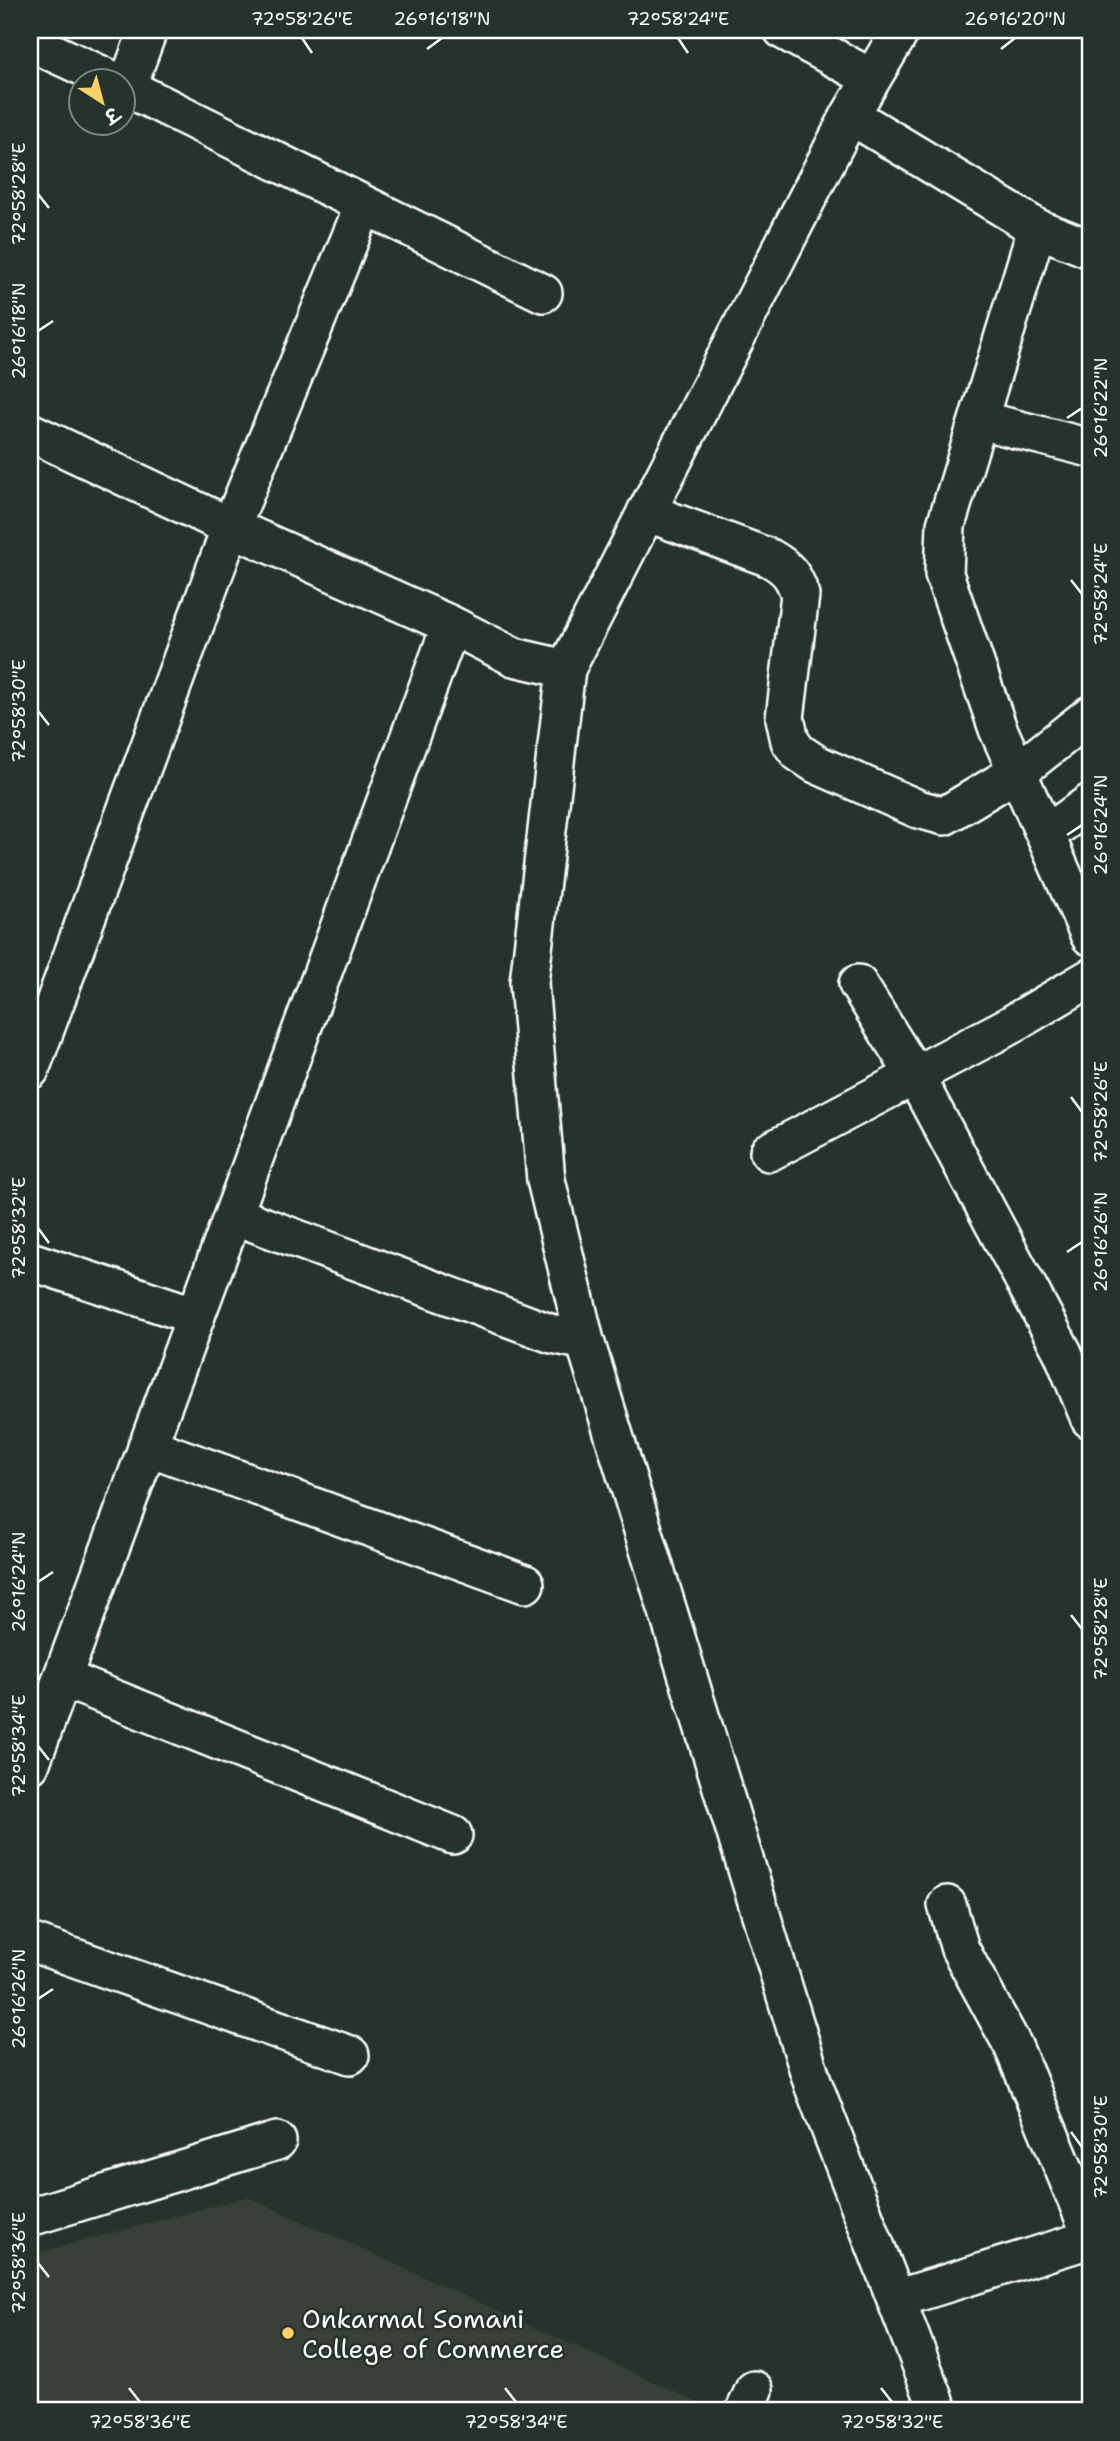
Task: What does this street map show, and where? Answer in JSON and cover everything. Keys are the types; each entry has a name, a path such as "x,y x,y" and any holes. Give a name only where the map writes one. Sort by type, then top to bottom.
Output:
{"street":[{"path":"129,66 148,30"},
{"path":"783,30 872,78"},
{"path":"901,30 849,115 646,512 539,663 529,983 546,1180 571,1338 813,2084 896,2300 926,2400"},
{"path":"30,42 81,66"},
{"path":"136,92 543,293"},
{"path":"849,115 1037,228 1090,249"},
{"path":"30,1069 231,527 364,205"},
{"path":"1037,228 946,525 944,573 999,729 1090,936"},
{"path":"980,420 1090,449"},
{"path":"30,432 231,527 539,663"},
{"path":"646,512 771,558 787,568 795,578 800,595 785,719 790,741 798,752 816,764 918,809 944,816 1019,771 1090,715"},
{"path":"30,1765 451,625"},
{"path":"1047,834 1090,803"},
{"path":"769,1152 1007,1027 1090,978"},
{"path":"858,984 914,1074 1063,1353 1090,1419"},
{"path":"233,1215 571,1338"},
{"path":"30,1261 196,1316"},
{"path":"148,1446 525,1584"},
{"path":"62,1678 453,1835"},
{"path":"947,1905 960,1949 1013,2046 1090,2232"},
{"path":"30,1942 350,2055"},
{"path":"30,2217 277,2141"},
{"path":"896,2300 1090,2239"}],"shaded area":[{"name":"Onkarmal Somani College of Commerce","path":"247,2197 717,2411 30,2411 30,2255"}],"place":[{"name":"Onkarmal Somani College of Commerce","path":"288,2333"}]}
